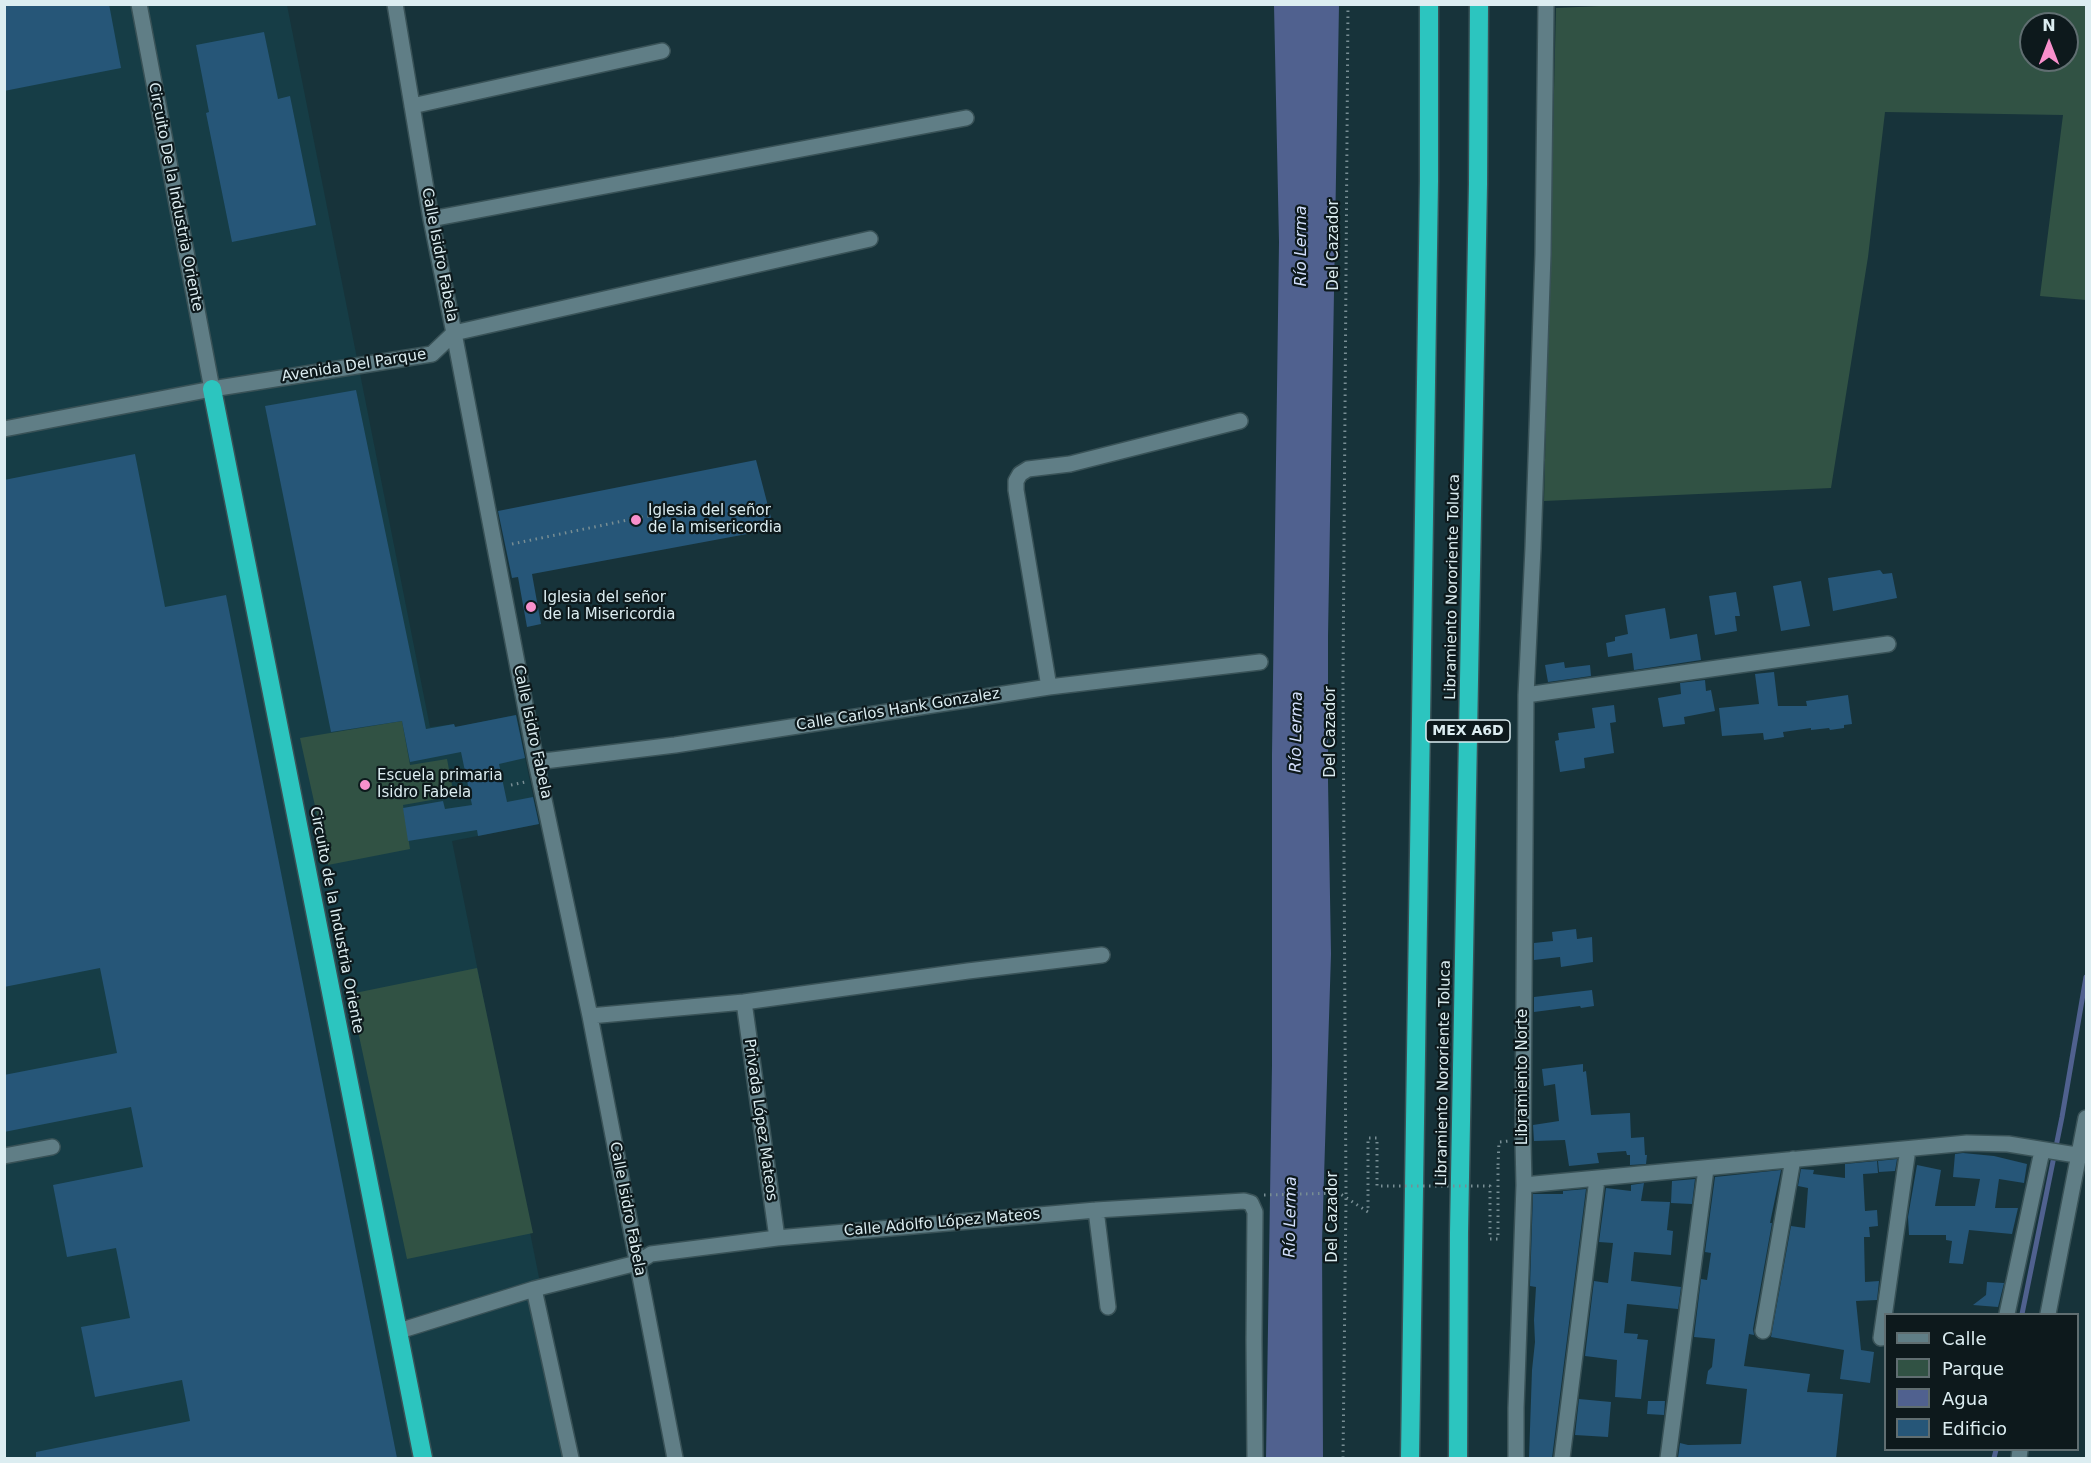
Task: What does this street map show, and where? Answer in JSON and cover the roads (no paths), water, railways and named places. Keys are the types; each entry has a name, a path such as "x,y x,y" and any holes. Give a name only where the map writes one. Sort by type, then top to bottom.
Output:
{"highway":[{"name":"Libramiento Nororiente Toluca","path":"1410,1458 1429,181 1429,4"},
{"name":"Libramiento Nororiente Toluca","path":"1458,1458 1459,1220 1479,4"},
{"name":"Circuito de la Industria Oriente","path":"212,389 423,1458"}],"street":[{"name":"Circuito De la Industria Oriente","path":"139,4 212,389"},
{"name":"Calle Isidro Fabela","path":"395,4 431,219 536,762 590,1016 675,1458"},
{"name":"Libramiento Norte","path":"1516,1458 1524,1185 1522,1141 1526,695 1543,254 1546,4"},
{"path":"412,106 662,51"},
{"path":"431,219 966,118"},
{"path":"454,333 870,240"},
{"name":"Avenida Del Parque","path":"4,429 212,389 432,354 454,333"},
{"path":"1049,687 1016,490 1016,481 1020,474 1028,469 1070,464 1240,421"},
{"path":"1526,695 1888,644"},
{"name":"Calle Carlos Hank Gonzalez","path":"536,762 675,745 1049,687 1260,662"},
{"path":"590,1016 744,1002 1102,955"},
{"name":"Privada López Mateos","path":"744,1002 777,1238"},
{"path":"2007,1313 2067,1152 2086,1118"},
{"path":"1524,1185 1967,1143 2008,1144 2067,1152"},
{"path":"4,1155 52,1147"},
{"path":"1885,1313 1908,1149"},
{"path":"2048,1313 2067,1152"},
{"path":"1762,1331 1793,1160"},
{"path":"1668,1458 1706,1169"},
{"path":"1562,1458 1597,1179"},
{"name":"Calle Adolfo López Mateos","path":"399,1331 534,1289 637,1263 651,1254 777,1238 1096,1210 1256,1199 1254,1340 1256,1458"},
{"path":"1096,1210 1108,1307"},
{"path":"534,1289 571,1458"},
{"path":"1881,1338 1884,1317"}],"water":[{"name":"Río Lerma","path":"1274,5 1339,5 1328,636 1331,954 1322,1241 1323,1458 1266,1458 1279,242"}],"waterway":[{"path":"2022,1313 2062,1117 2086,977"},
{"path":"1994,1458 1996,1451"}],"place":[{"name":"Iglesia del señor de la misericordia","path":"636,520"},
{"name":"Iglesia del señor de la Misericordia","path":"531,607"},
{"name":"Escuela primaria Isidro Fabela","path":"365,785"}]}
